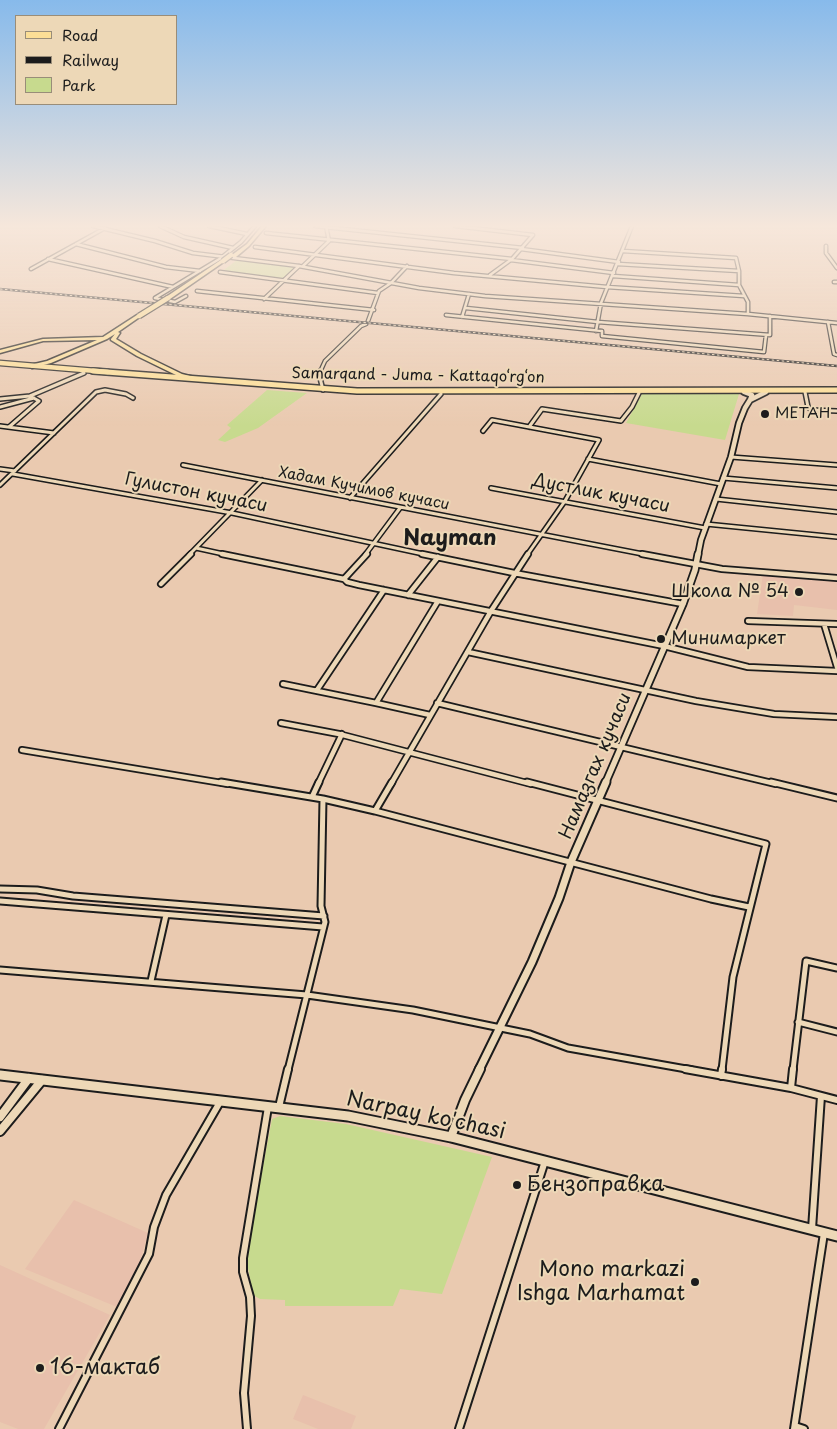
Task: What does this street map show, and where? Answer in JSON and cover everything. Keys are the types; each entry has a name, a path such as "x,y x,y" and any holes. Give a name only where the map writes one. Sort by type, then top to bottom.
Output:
{"highway":[{"path":"32,366 49,362 118,333 178,293"},
{"path":"51,368 53,363 108,337 141,317"},
{"path":"118,333 113,339 139,355 180,375 200,380"},
{"path":"0,352 43,340 108,337"}],"main road":[{"name":"Samarqand - Juma - Kattaqo‘rg‘on","path":"0,364 84,373 322,392 441,394 491,392"},
{"name":"Samarqand - Juma - Kattaqo‘rg‘on","path":"0,364 323,390 391,392 837,391"},
{"name":"Samarqand - Juma - Kattaqo‘rg‘on","path":"610,392 837,391"},
{"name":"Narpay ko'chasi","path":"0,1075 268,1105 348,1116 451,1137 837,1236"}],"street":[{"path":"165,293 156,299 176,302 186,296"},
{"path":"211,293 374,310"},
{"path":"264,299 270,293"},
{"path":"323,390 320,374 325,360 361,326 368,322 374,310 378,293"},
{"path":"460,293 748,314 837,323"},
{"path":"596,331 601,303 606,293"},
{"path":"694,293 744,296"},
{"path":"742,293 748,302 748,314"},
{"path":"462,317 469,294"},
{"path":"466,308 598,322 770,336 770,316"},
{"path":"446,315 602,331 602,336 764,352 766,335"},
{"path":"828,322 834,354 837,356"},
{"path":"830,332 837,332"},
{"path":"832,344 837,344"},
{"path":"0,400 30,396 84,373"},
{"path":"0,485 100,390 122,393 133,398"},
{"path":"744,392 752,395 750,400"},
{"path":"750,400 766,392"},
{"path":"805,392 808,407 811,410 837,411"},
{"path":"529,427 542,409 621,421 632,407 639,393"},
{"path":"350,498 441,394"},
{"path":"10,427 39,401 30,396"},
{"path":"0,407 34,398"},
{"name":"Намазгах кучаси","path":"451,1137 465,1100 532,962 620,747 683,604 696,564 705,526 730,457 739,423 750,400"},
{"path":"374,811 491,611 541,533 565,501 599,440 492,420 483,431"},
{"path":"0,426 54,432"},
{"path":"730,457 837,465"},
{"path":"588,459 721,484"},
{"name":"Хадам Кучимов кучаси","path":"183,465 696,564 756,573 837,578"},
{"name":"Гулистон кучаси","path":"0,469 232,513 514,574 683,604"},
{"path":"723,478 837,488"},
{"path":"161,584 262,480"},
{"name":"Дустлик кучаси","path":"491,488 705,526 837,537"},
{"path":"716,499 837,512"},
{"path":"344,579 374,544 400,508"},
{"path":"196,548 344,579 347,582 384,590 664,646 748,667 837,671"},
{"path":"408,595 438,557"},
{"path":"317,690 384,590"},
{"path":"376,703 438,601"},
{"path":"748,621 837,624"},
{"path":"824,624 837,667"},
{"path":"468,652 644,692 774,714 837,717"},
{"path":"283,684 430,715"},
{"path":"437,703 837,798"},
{"path":"281,723 342,734 766,844 733,977 721,1076"},
{"path":"312,797 342,734"},
{"path":"22,750 323,799 711,899 750,907"},
{"path":"279,1107 323,927 324,916 321,906 323,799"},
{"path":"0,890 37,890 73,896 324,916"},
{"path":"0,901 323,927"},
{"path":"151,981 166,915"},
{"path":"791,1088 806,961 837,968"},
{"path":"0,970 307,995 413,1010 501,1027 543,1038 556,1045 568,1048 791,1088 837,1100"},
{"path":"798,1022 837,1032"},
{"path":"0,1117 29,1078"},
{"path":"0,1131 42,1080"},
{"path":"812,1229 821,1096"},
{"path":"59,1429 136,1282 148,1254 154,1227 166,1195 221,1100"},
{"path":"247,1429 244,1393 251,1316 250,1297 243,1272 242,1258 268,1105"},
{"path":"459,1429 545,1161"},
{"path":"804,1429 795,1428 824,1233"}],"shaded area":[{"name":"Школа № 54","path":"763,574 837,578 837,610 794,605 793,616 757,614"},
{"path":"74,1200 148,1233 138,1268 117,1307 25,1269"},
{"name":"16-мактаб","path":"0,1265 110,1315 44,1429 18,1429 0,1422"},
{"path":"303,1395 356,1416 351,1429 318,1429 293,1419"}],"green space":[{"path":"267,390 307,393 258,428 225,442 218,440 231,428 227,425"},
{"path":"642,394 739,394 725,440 626,423"},
{"path":"280,1116 346,1124 492,1157 442,1294 400,1289 393,1306 285,1306 285,1300 260,1299 253,1295 246,1257 272,1119"}],"railway":[{"path":"40,293 837,366"}],"place":[{"name":"МЕТАН","path":"765,414"},
{"name":"Школа № 54","path":"799,592"},
{"name":"Минимаркет","path":"661,639"},
{"name":"Бензоправка","path":"517,1185"},
{"name":"Mono markazi Ishga Marhamat","path":"695,1282"},
{"name":"16-мактаб","path":"40,1368"}],"district":[{"name":"Nayman","path":"450,539"}]}
